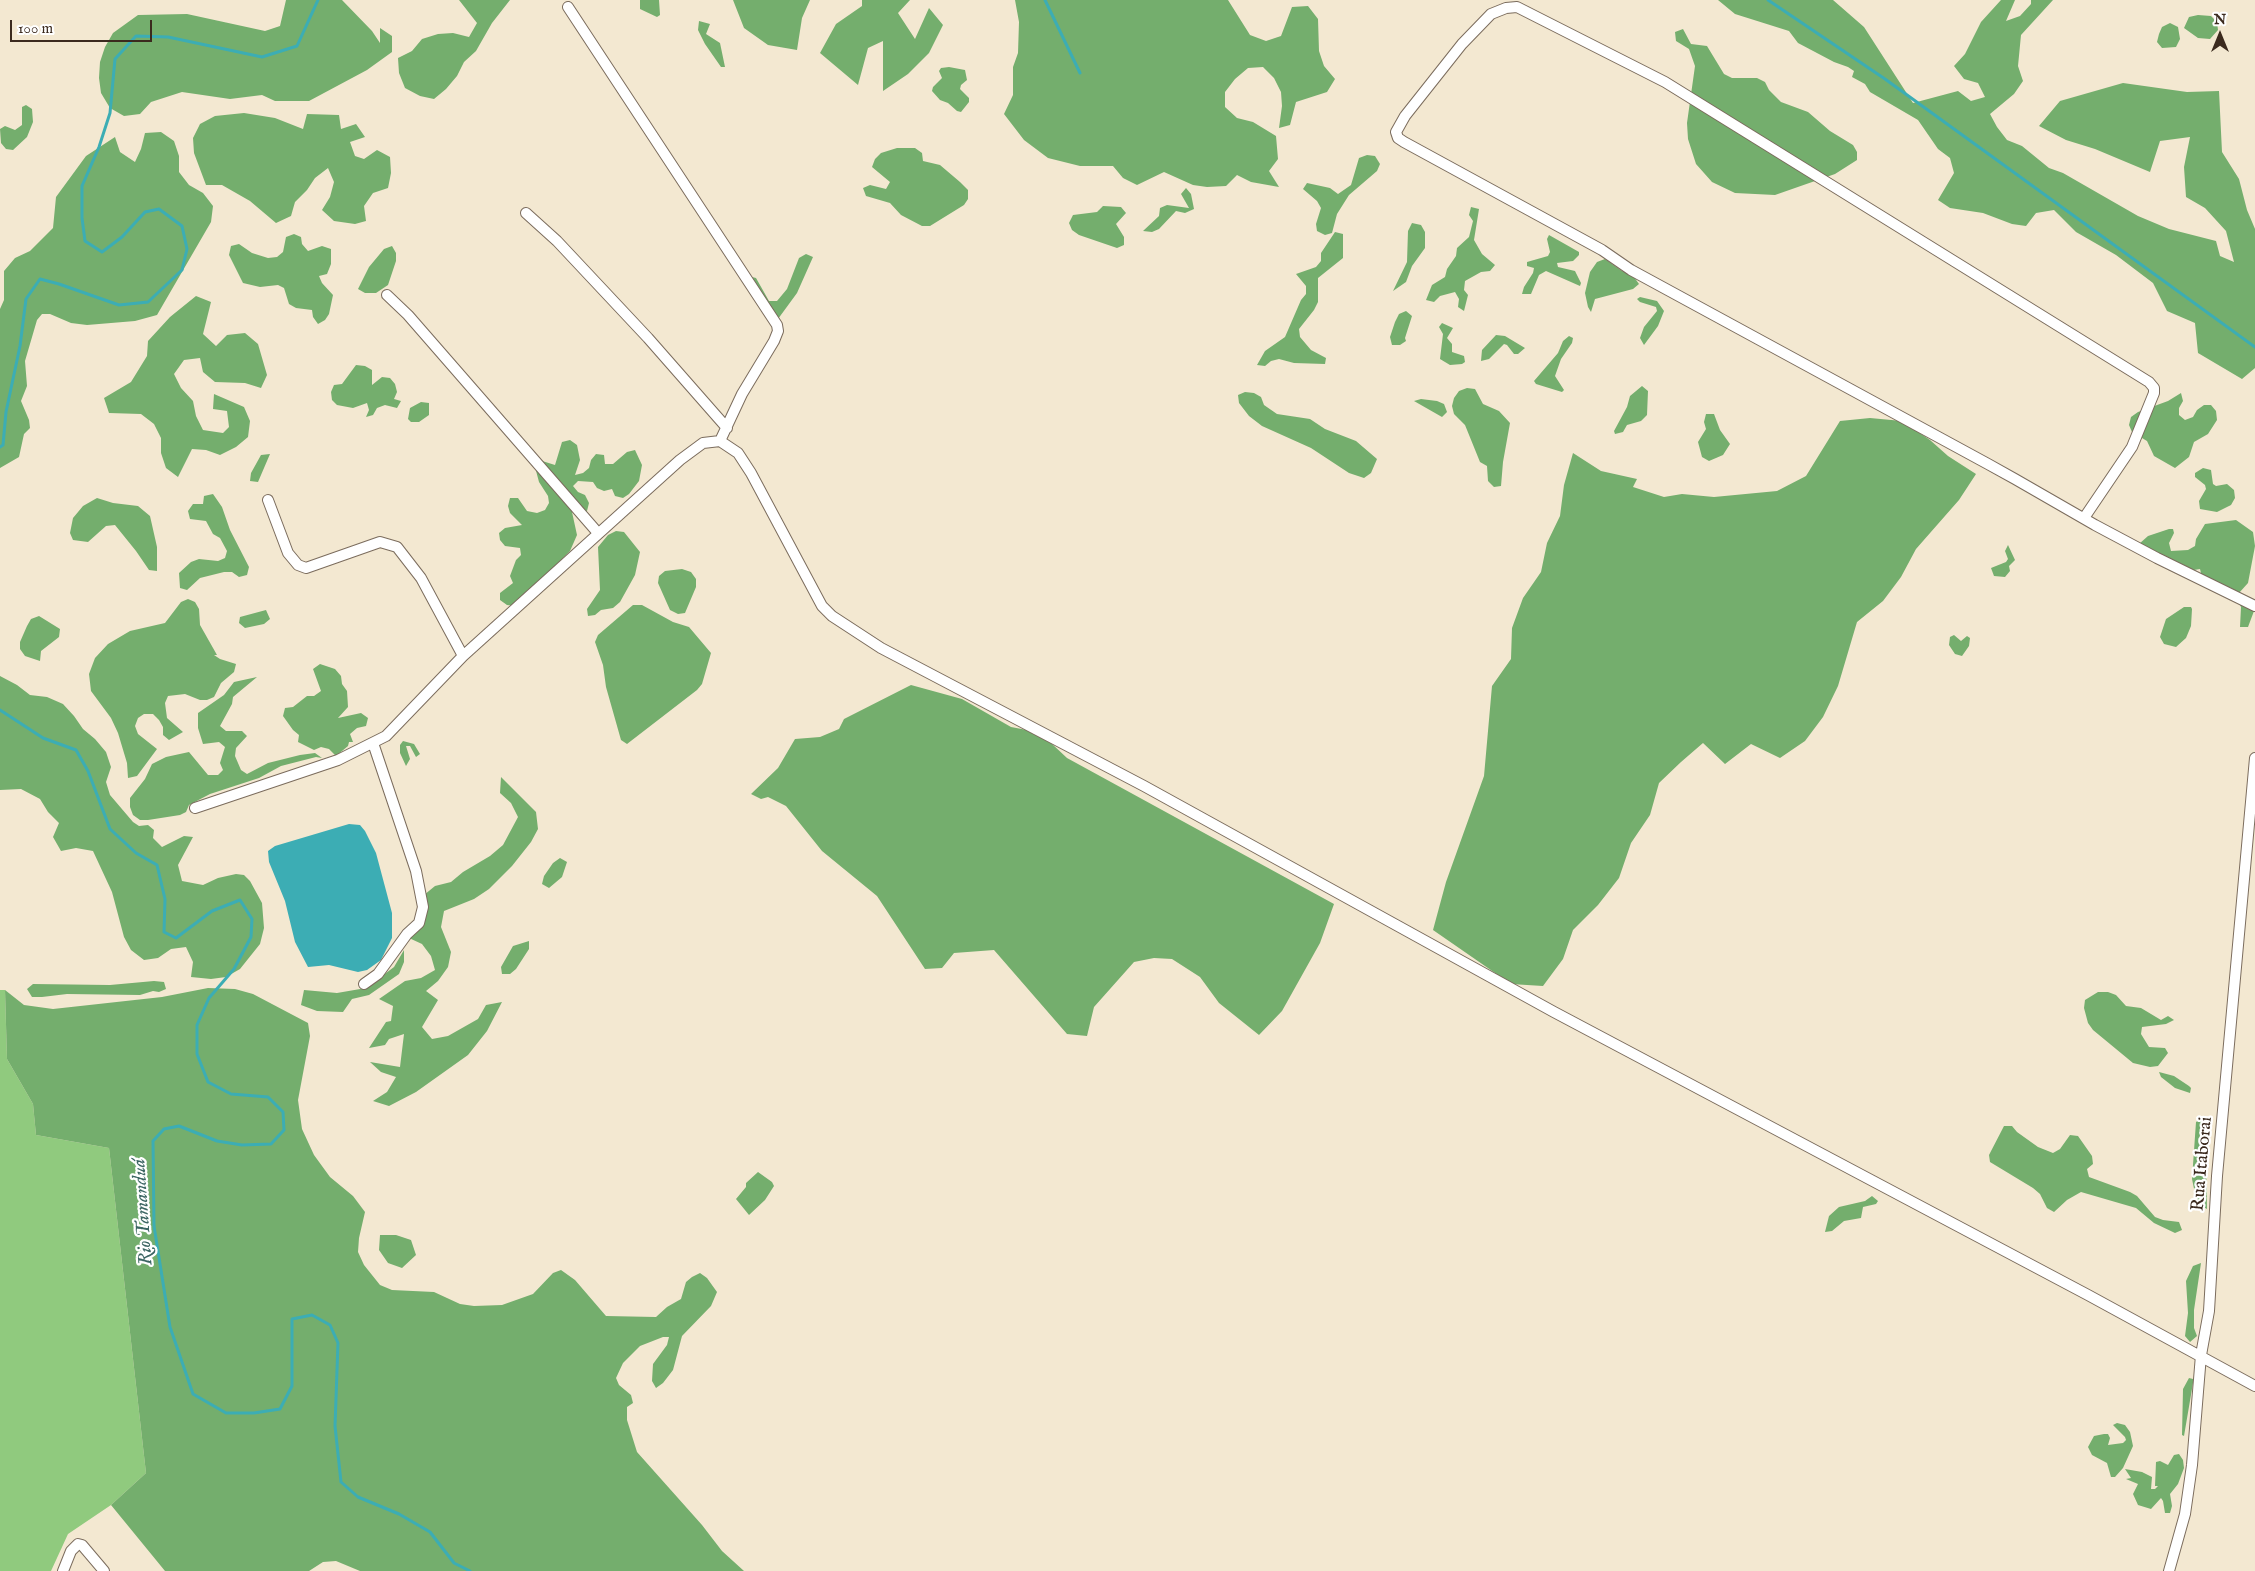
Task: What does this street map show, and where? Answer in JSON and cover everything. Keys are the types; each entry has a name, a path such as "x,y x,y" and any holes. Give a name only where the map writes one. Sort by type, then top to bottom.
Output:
{"street":[{"path":"568,7 777,325 778,331 774,341 742,394 720,441"},
{"path":"2084,518 2132,447 2154,393 2154,388 2149,382 1665,82 1517,7 1506,8 1491,14 1462,44 1405,116 1396,132 1398,138 1404,142 1602,250 1631,270 1943,438 2084,518 2157,558 2255,606"},
{"path":"526,213 557,241 648,338 727,428"},
{"path":"387,295 408,315 598,533"},
{"path":"195,808 338,760 386,736 463,656 693,449 703,443 720,441 738,452 747,466 822,606 832,616 881,648 1144,786 1554,1012 2255,1386"},
{"path":"268,500 288,553 298,565 306,568 380,542 397,547 421,578 463,656"},
{"path":"364,984 378,974 407,934 419,923 423,908 416,871 372,743"},
{"name":"Rua Itaborai","path":"2169,1571 2185,1514 2192,1465 2201,1356 2209,1311 2217,1176 2255,758"},
{"path":"63,1571 71,1551 78,1544 82,1544 104,1571"}],"green space":[{"path":"286,0 342,0 372,31 380,43 380,28 392,36 392,52 367,70 309,101 275,101 262,95 230,99 182,92 151,102 140,114 124,116 110,108 101,93 99,78 100,62 105,47 113,33 138,15 187,14 265,31 280,26"},
{"path":"459,0 510,0 492,23 476,51 464,62 457,76 446,89 434,99 420,96 405,88 399,73 398,58 412,51 422,39 438,34 453,33 469,37 477,23"},
{"path":"640,0 659,0 660,15 657,17 640,9"},
{"path":"733,0 810,0 802,18 797,50 768,45 744,28"},
{"path":"862,0 910,0 898,13 915,39 929,8 943,25 929,53 908,74 883,91 883,41 868,48 858,85 820,53 836,24 862,6"},
{"path":"1015,0 1228,0 1250,35 1266,41 1281,36 1292,7 1308,6 1318,19 1319,51 1324,66 1335,79 1327,92 1296,102 1290,125 1279,128 1282,106 1281,92 1274,78 1263,67 1248,68 1235,79 1225,92 1225,107 1237,118 1253,122 1276,136 1278,159 1269,171 1279,187 1251,182 1237,175 1226,186 1207,187 1193,185 1164,172 1137,185 1123,178 1113,166 1080,166 1048,158 1024,140 1004,114 1013,95 1013,67 1018,53 1019,22"},
{"path":"1718,0 1833,0 1864,27 1913,103 1958,91 1971,101 1985,97 1978,83 1964,79 1954,66 1965,54 1981,22 2001,0 2015,0 2006,21 2020,16 2031,4 2031,0 2053,0 2021,35 2018,66 2023,81 2014,94 1990,114 1997,127 2007,140 2022,146 2049,168 2063,173 2138,216 2169,229 2216,241 2220,256 2234,262 2226,231 2205,208 2186,197 2184,167 2190,137 2160,141 2150,172 2095,149 2066,140 2039,126 2060,101 2123,83 2187,92 2219,91 2222,152 2239,179 2247,210 2255,229 2255,368 2242,379 2198,353 2195,323 2167,311 2153,283 2116,255 2076,232 2054,210 2036,213 2026,226 2012,224 1983,213 1950,208 1938,200 1954,173 1950,158 1938,149 1918,120 1870,92 1865,84 1852,77 1854,71 1848,67 1834,62 1798,43 1789,31 1735,14"},
{"path":"2198,15 2211,16 2217,22 2218,30 2210,39 2198,38 2184,28 2189,17"},
{"path":"699,21 710,24 706,34 720,43 725,67 721,67 705,44 698,30"},
{"path":"2170,23 2178,27 2180,39 2176,47 2162,48 2157,42 2159,34 2162,27"},
{"path":"1683,29 1691,44 1707,46 1724,74 1732,78 1757,78 1765,82 1769,90 1781,102 1808,112 1830,131 1853,145 1857,152 1857,160 1835,174 1775,195 1735,193 1712,182 1696,164 1688,139 1687,123 1695,66 1689,49 1676,41 1675,32"},
{"path":"949,67 965,70 967,80 961,85 960,89 969,98 969,102 961,112 940,100 932,91 933,87 942,78 939,71 941,68"},
{"path":"26,105 32,109 33,122 27,137 13,150 6,149 1,143 0,129 5,126 15,130 22,125 22,107"},
{"path":"244,113 275,118 303,129 307,114 339,115 341,129 356,124 365,137 350,142 355,156 364,159 377,150 390,157 391,173 388,188 373,193 364,206 366,221 355,224 334,221 322,210 330,197 334,182 328,168 315,178 307,190 295,202 291,216 276,223 250,201 222,185 206,185 194,153 193,138 200,124 215,116"},
{"path":"161,132 174,141 179,156 179,172 189,185 203,193 213,206 211,222 157,315 135,321 87,325 71,323 50,314 42,314 37,320 25,361 27,386 21,401 29,420 30,428 24,434 19,457 0,468 0,309 4,300 4,271 15,258 30,251 53,228 56,197 86,156 115,137 120,152 135,162 145,133"},
{"path":"897,148 915,148 922,153 923,161 940,165 960,182 968,190 968,199 964,205 930,226 922,226 901,215 890,203 866,196 863,188 870,185 886,189 890,182 872,167 875,159 881,153"},
{"path":"1367,155 1375,156 1380,164 1377,171 1349,195 1337,214 1332,233 1325,235 1317,231 1316,224 1321,208 1317,201 1303,189 1307,183 1330,188 1338,194 1351,185 1359,158"},
{"path":"1186,188 1191,194 1194,209 1185,213 1176,211 1159,229 1152,232 1143,231 1159,216 1160,208 1167,205 1189,208 1181,194"},
{"path":"1103,206 1121,207 1126,213 1116,224 1124,237 1124,245 1117,248 1079,235 1072,230 1069,223 1073,215 1097,212"},
{"path":"1471,207 1479,209 1474,240 1482,254 1495,265 1490,271 1481,272 1465,281 1464,290 1468,295 1464,311 1458,307 1459,299 1455,292 1440,296 1434,302 1426,300 1432,285 1445,277 1447,269 1456,256 1457,248 1469,237 1473,221 1469,215"},
{"path":"1412,223 1421,225 1425,232 1425,248 1412,266 1406,282 1393,291 1407,262 1408,231"},
{"path":"1335,232 1343,234 1343,258 1318,278 1318,302 1299,329 1300,337 1311,350 1326,358 1325,364 1294,363 1279,359 1271,361 1265,366 1257,365 1265,351 1285,337 1301,300 1306,294 1306,286 1296,274 1316,267 1321,261 1321,253"},
{"path":"294,234 301,237 302,244 308,251 322,246 331,249 331,264 327,274 319,276 322,283 333,295 329,314 325,320 318,324 313,317 312,310 296,308 289,304 284,288 278,285 260,287 243,283 229,255 231,246 239,244 252,253 268,258 277,257 283,252 286,237"},
{"path":"1549,235 1579,252 1579,255 1573,261 1557,263 1558,267 1575,271 1581,283 1580,286 1546,271 1539,275 1531,294 1522,294 1534,268 1527,266 1527,262 1548,256 1550,252 1547,239"},
{"path":"392,246 396,253 396,261 388,285 376,293 365,293 358,289 369,267 384,249"},
{"path":"806,254 813,257 797,293 778,319 752,277 756,278 769,301 777,301 787,289 799,258"},
{"path":"1605,259 1622,271 1631,273 1639,284 1633,289 1595,299 1591,312 1585,293 1590,272 1597,262"},
{"path":"196,296 211,302 203,334 216,346 227,335 245,333 258,344 267,375 261,388 245,383 215,382 203,372 200,358 184,360 174,374 181,388 193,401 196,416 203,430 223,433 229,427 227,411 213,409 214,394 244,407 250,421 248,437 236,447 220,455 206,450 192,449 178,477 166,468 161,453 161,438 154,424 141,414 109,413 104,398 131,382 147,356 148,341 170,317"},
{"path":"1640,297 1657,301 1664,311 1658,326 1644,345 1640,338 1644,327 1657,311 1656,307 1640,302 1637,299"},
{"path":"1406,311 1412,316 1405,338 1406,341 1400,345 1392,345 1390,337 1395,322 1399,314"},
{"path":"1442,323 1453,328 1447,338 1452,344 1452,352 1464,356 1465,362 1462,364 1450,365 1440,359 1443,334 1439,327"},
{"path":"1496,335 1505,336 1525,348 1518,354 1514,354 1504,344 1489,359 1481,361 1482,350"},
{"path":"1569,336 1573,338 1572,343 1561,359 1555,376 1564,390 1562,392 1536,384 1534,381 1558,353 1563,341"},
{"path":"356,365 365,366 372,370 372,385 382,377 390,378 395,384 397,392 394,399 401,401 397,408 385,405 377,408 373,415 366,417 369,410 367,403 353,408 337,405 332,400 331,392 334,385 342,384"},
{"path":"1642,386 1648,391 1647,415 1641,421 1627,425 1623,432 1615,434 1614,431 1627,407 1630,396"},
{"path":"1467,388 1475,389 1483,404 1499,411 1510,423 1501,486 1494,487 1488,481 1487,466 1480,462 1465,425 1454,414 1452,406 1454,398 1459,391"},
{"path":"1245,392 1254,393 1261,397 1264,405 1277,414 1310,419 1325,429 1356,441 1377,459 1371,473 1364,478 1349,473 1311,448 1262,426 1249,416 1239,403 1238,395"},
{"path":"2181,393 2183,401 2179,408 2179,415 2185,420 2193,417 2197,410 2204,405 2211,405 2216,411 2217,420 2208,434 2194,442 2189,457 2175,468 2154,456 2147,441 2132,432 2129,425 2131,417 2138,412 2168,401"},
{"path":"1421,399 1444,404 1447,412 1442,417 1414,401"},
{"path":"421,402 429,403 429,415 419,422 411,422 408,419 410,408"},
{"path":"1706,414 1714,414 1720,430 1730,444 1723,455 1709,461 1702,457 1698,442 1706,429 1704,422"},
{"path":"1870,418 1902,421 1930,440 1948,456 1976,474 1959,500 1916,549 1901,577 1883,601 1857,622 1838,686 1823,717 1805,741 1780,758 1751,744 1725,764 1703,743 1681,762 1659,783 1650,815 1631,843 1619,878 1598,905 1573,930 1563,959 1543,986 1511,984 1433,930 1446,882 1484,776 1492,686 1511,659 1512,628 1523,598 1541,572 1547,543 1560,516 1564,485 1573,453 1601,471 1637,479 1633,487 1664,497 1682,494 1714,497 1777,491 1806,476 1840,421"},
{"path":"570,440 577,445 580,460 575,475 583,473 589,468 591,460 596,454 604,455 605,464 613,464 627,452 635,450 642,465 639,481 629,494 623,498 615,496 612,489 604,491 597,488 593,482 578,481 573,486 578,492 585,495 589,503 587,511 572,512 577,535 570,551 560,561 557,569 515,606 507,605 500,600 500,593 513,583 510,576 516,560 521,555 520,548 505,546 500,540 499,533 505,528 522,525 510,513 508,506 510,498 518,498 527,511 537,513 545,510 549,503 548,496 539,482 535,467 539,460 555,465 562,442"},
{"path":"270,454 258,482 250,481 251,473 261,455"},
{"path":"2203,468 2211,470 2213,484 2216,486 2227,484 2234,490 2235,498 2231,505 2217,512 2200,509 2199,501 2206,489 2205,485 2195,477 2195,473"},
{"path":"213,494 222,507 230,530 249,567 247,575 239,577 232,572 224,572 200,578 187,590 180,588 179,573 191,562 199,559 218,561 225,558 227,551 220,538 213,534 206,521 190,519 188,511 193,504 203,504 204,496"},
{"path":"97,498 113,503 138,506 150,516 157,547 157,571 149,570 115,525 106,526 88,542 73,540 70,533 73,518 83,506"},
{"path":"2236,520 2253,532 2255,546 2248,583 2239,593 2239,597 2254,611 2248,627 2240,627 2241,607 2231,588 2202,577 2200,569 2188,571 2175,561 2139,544 2148,536 2173,529 2174,533 2169,543 2171,551 2188,550 2195,546 2196,539 2205,524"},
{"path":"616,531 624,532 640,552 635,575 620,602 613,608 601,610 595,615 588,616 587,609 600,590 598,547 608,535"},
{"path":"2008,545 2015,560 2009,566 2010,571 2005,577 1994,576 1991,568 2006,562 2008,559 2005,551"},
{"path":"682,569 691,572 696,579 696,587 685,613 678,614 670,610 658,583 659,576 665,571"},
{"path":"188,599 195,602 199,609 200,625 217,655 214,655 236,664 234,672 221,683 214,697 207,700 200,700 185,694 168,696 165,703 167,718 183,732 169,740 163,735 163,727 153,714 144,714 138,718 135,726 138,734 157,749 137,776 128,778 127,763 118,733 111,718 91,691 89,674 95,658 108,644 130,631 165,623 181,602"},
{"path":"633,605 642,605 673,622 689,627 711,653 702,684 697,690 627,744 621,740 606,687 603,665 595,642 598,635"},
{"path":"2184,607 2191,607 2192,609 2191,626 2186,638 2176,647 2164,644 2160,637 2166,619"},
{"path":"266,610 270,619 264,624 245,628 239,623 240,617"},
{"path":"39,616 60,629 59,637 41,651 40,661 25,656 20,649 20,642 31,619"},
{"path":"1954,635 1961,641 1967,636 1970,638 1969,646 1962,656 1955,654 1949,645 1950,637"},
{"path":"320,664 335,669 341,676 342,684 347,691 348,707 338,718 361,713 368,718 366,726 357,728 350,734 353,742 349,742 348,746 336,756 329,749 321,747 314,750 298,742 299,735 283,716 285,708 293,707 307,696 314,696 321,691 313,669"},
{"path":"0,676 30,695 47,697 63,704 83,729 106,752 111,767 106,782 110,795 133,822 139,826 148,825 154,830 153,838 162,847 184,836 193,837 178,865 182,881 203,885 218,878 236,874 244,875 250,881 262,903 264,928 260,944 240,969 226,977 211,979 191,977 193,962 186,947 171,949 158,958 144,960 131,950 124,937 112,892 93,851 76,848 61,851 53,837 59,823 48,812 40,799 21,789 0,790"},
{"path":"257,677 233,697 232,704 220,726 226,731 242,731 247,736 236,748 235,756 241,770 247,774 268,763 300,755 315,753 322,758 316,757 281,766 259,778 210,794 189,805 186,812 180,815 140,820 133,815 130,807 130,798 145,779 152,764 166,757 189,752 208,775 218,775 223,770 220,763 225,747 219,742 203,744 198,728 198,713 224,695 234,682"},
{"path":"911,685 962,699 1011,727 1032,731 1051,743 1067,758 1334,904 1320,943 1282,1011 1259,1035 1219,1003 1200,977 1172,959 1154,958 1134,962 1094,1007 1087,1036 1067,1034 994,950 954,953 942,968 925,969 877,896 822,851 786,806 768,797 761,799 751,794 778,768 795,739 820,737 839,729 844,719"},
{"path":"403,741 414,744 420,754 416,757 410,746 406,746 410,759 406,766 400,753 400,745"},
{"path":"501,777 536,812 538,829 531,842 512,866 489,889 474,899 444,911 441,927 451,952 448,967 438,981 426,991 438,1000 422,1027 432,1039 448,1036 478,1019 486,1005 502,1002 487,1031 468,1055 416,1092 389,1106 373,1101 387,1092 396,1077 381,1072 370,1062 400,1067 404,1034 389,1039 385,1045 369,1048 386,1022 391,1021 393,1006 379,999 405,981 421,978 435,970 431,956 422,944 409,938 424,895 435,886 451,882 503,845 518,817 511,803 500,793"},
{"path":"560,858 567,862 562,877 549,888 542,884 544,876 553,863"},
{"path":"529,941 529,949 516,969 510,974 502,974 501,967 513,946"},
{"path":"404,950 404,962 399,974 369,995 352,999 343,1012 317,1011 301,1005 304,990 337,993 366,988 394,967"},
{"path":"154,981 164,982 166,989 140,995 67,994 32,997 27,989 33,984 110,985"},
{"path":"208,988 235,989 253,994 308,1023 310,1036 298,1100 302,1129 314,1155 330,1177 353,1196 365,1212 358,1252 364,1265 380,1285 392,1290 434,1292 460,1304 474,1306 502,1305 533,1294 553,1273 561,1270 575,1280 606,1316 656,1317 667,1307 681,1299 686,1282 692,1277 700,1273 707,1278 717,1292 711,1306 682,1336 673,1370 663,1383 656,1388 652,1381 653,1364 667,1345 669,1337 663,1337 640,1346 623,1363 616,1378 619,1385 631,1395 633,1403 627,1407 627,1420 637,1452 702,1525 722,1551 744,1571 360,1571 336,1561 323,1562 309,1571 165,1571 111,1505 146,1473 109,1148 36,1135 33,1104 7,1059 5,990 24,1005 53,1009 162,997"},
{"path":"0,990 5,990 7,1059 33,1104 36,1135 109,1148 146,1473 111,1505 68,1534 51,1571 0,1571"},
{"path":"2098,992 2108,992 2116,995 2126,1006 2141,1008 2161,1020 2168,1016 2174,1020 2166,1024 2142,1027 2141,1034 2149,1047 2165,1048 2168,1053 2158,1066 2150,1067 2133,1063 2093,1030 2088,1023 2084,1008 2085,1000"},
{"path":"2159,1072 2174,1076 2189,1086 2191,1088 2190,1093 2175,1088 2161,1077"},
{"path":"2204,1117 2212,1119 2206,1159 2207,1209 2197,1203 2192,1179 2196,1122"},
{"path":"2004,1126 2012,1126 2017,1132 2038,1147 2053,1153 2060,1149 2070,1135 2078,1136 2092,1156 2093,1164 2087,1169 2089,1177 2130,1192 2137,1196 2155,1217 2179,1222 2182,1230 2175,1233 2154,1223 2136,1208 2081,1192 2067,1200 2054,1212 2047,1208 2040,1194 2033,1188 1990,1162 1989,1155"},
{"path":"758,1172 772,1182 774,1186 765,1200 749,1215 736,1199 746,1187 746,1183"},
{"path":"1872,1196 1878,1201 1876,1204 1863,1207 1861,1218 1844,1221 1832,1231 1825,1232 1829,1216 1839,1207 1865,1201"},
{"path":"380,1235 396,1235 411,1240 416,1255 402,1268 388,1263 379,1250"},
{"path":"2201,1263 2194,1310 2194,1328 2197,1336 2190,1342 2185,1336 2188,1313 2186,1281 2193,1266"},
{"path":"2189,1378 2193,1379 2193,1383 2184,1436 2182,1435 2183,1389"},
{"path":"2117,1423 2125,1425 2130,1432 2133,1446 2123,1468 2115,1477 2111,1477 2107,1463 2092,1455 2088,1447 2094,1436 2104,1434 2108,1434 2110,1438 2108,1445 2123,1443 2126,1440 2125,1437 2113,1425"},
{"path":"2179,1454 2183,1460 2184,1468 2178,1484 2170,1494 2172,1506 2170,1513 2165,1513 2161,1498 2151,1509 2138,1505 2133,1494 2138,1484 2126,1479 2131,1478 2125,1469 2142,1472 2152,1477 2151,1489 2155,1489 2158,1486 2155,1486 2156,1462 2160,1461 2168,1465 2174,1455"}],"water":[{"path":"349,824 360,825 376,853 392,913 392,938 381,960 367,970 358,972 329,965 308,967 295,942 285,901 269,862 268,851 275,846"}],"waterway":[{"name":"Rio Tamanduá","path":"0,447 3,445 6,412 20,346 26,299 40,279 119,305 148,302 182,270 187,249 182,226 159,209 145,212 122,237 102,252 85,241 82,218 82,186 99,147 110,113 115,59 136,36 168,37 262,57 297,46 318,0"},
{"path":"1045,0 1080,73"},
{"path":"1768,0 1885,79 2255,347"},
{"name":"Rio Tamanduá","path":"0,710 43,738 76,750 88,771 110,829 136,853 157,865 165,899 164,932 176,938 212,911 240,900 252,919 251,937 234,969 209,998 197,1025 197,1054 208,1082 231,1094 268,1097 283,1112 284,1130 271,1144 242,1145 217,1141 179,1126 164,1129 153,1141 154,1226 170,1327 193,1394 226,1413 254,1413 280,1409 292,1386 292,1319 312,1315 330,1325 338,1343 335,1426 341,1482 358,1497 399,1514 430,1532 454,1563 470,1571"}]}
